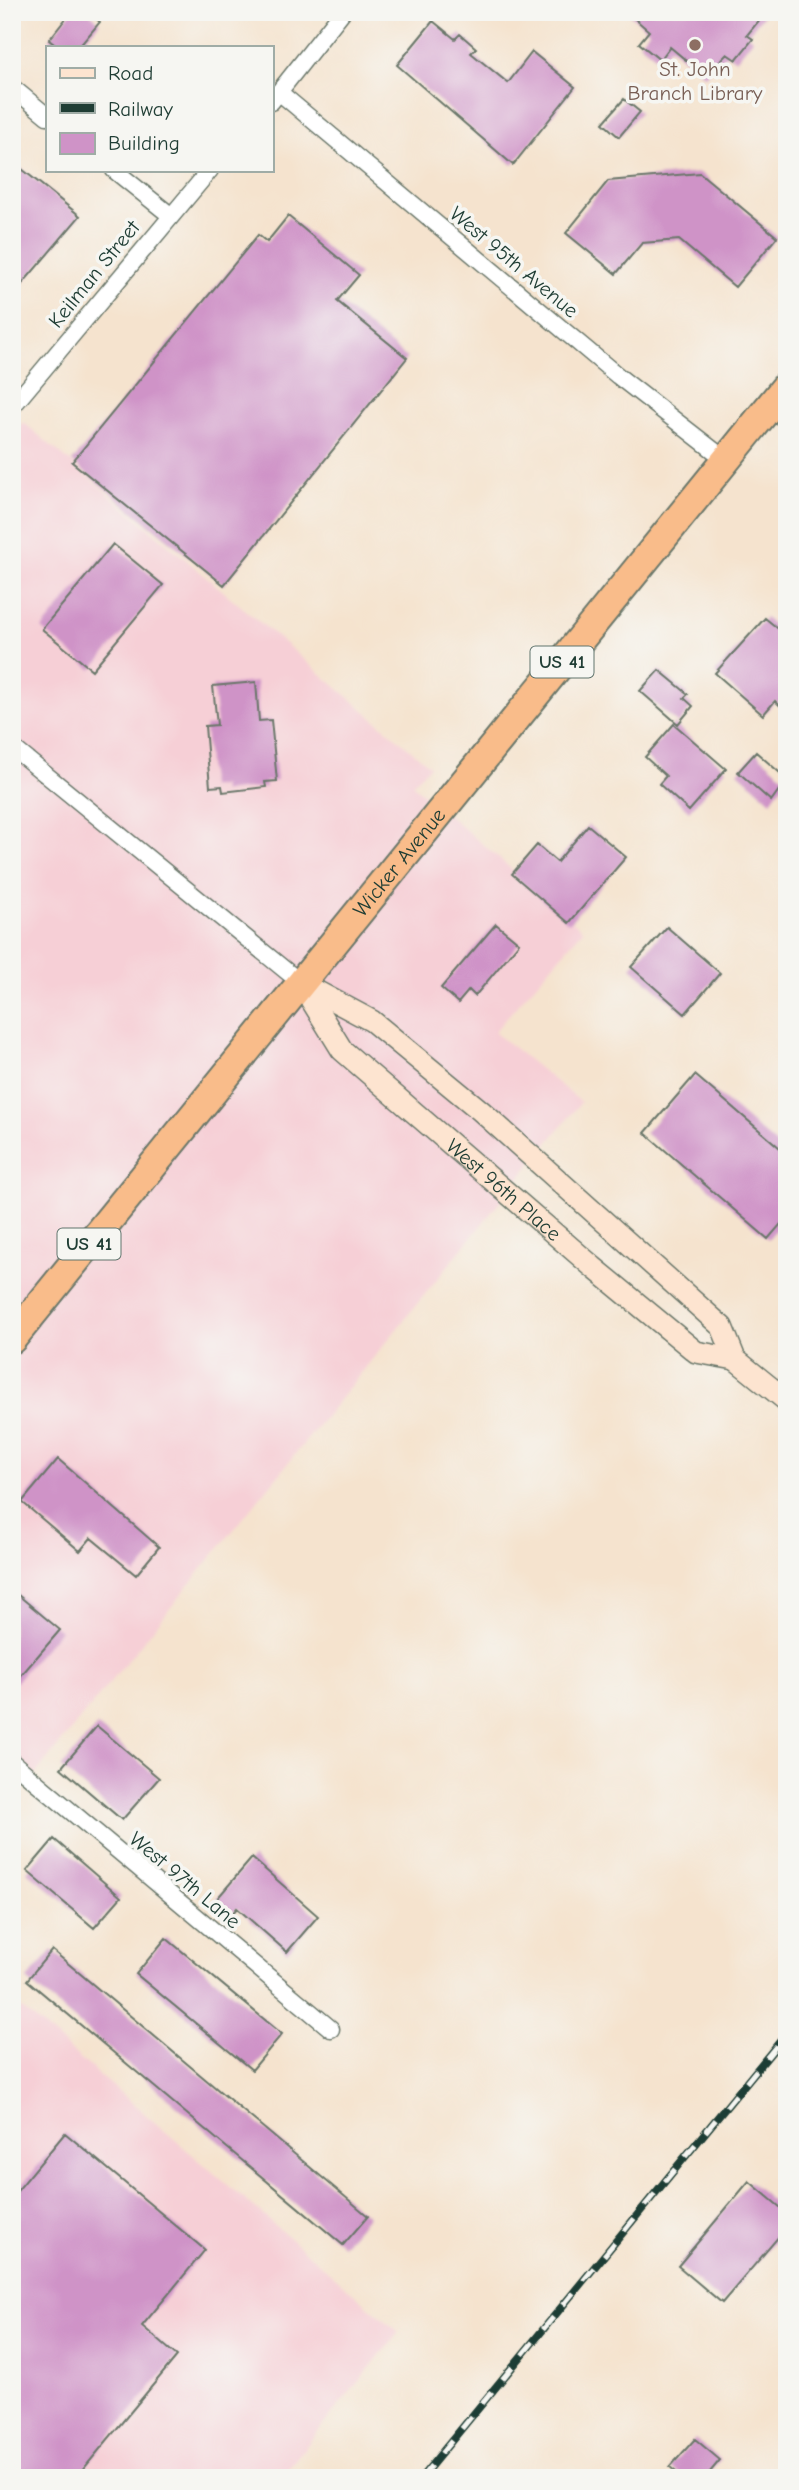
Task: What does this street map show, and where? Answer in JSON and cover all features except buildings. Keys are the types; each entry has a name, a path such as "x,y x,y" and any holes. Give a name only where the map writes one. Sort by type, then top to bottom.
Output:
{"highway":[{"name":"Wicker Avenue","path":"12,1339 787,385"}],"street":[{"path":"275,97 342,12"},
{"path":"12,87 46,115"},
{"name":"West 95th Avenue","path":"275,97 607,368 726,460"},
{"path":"116,172 170,215"},
{"name":"Keilman Street","path":"12,407 208,172"},
{"name":"West 96th Place","path":"12,747 301,983 372,1021 481,1111 722,1326 735,1359"},
{"name":"West 96th Place","path":"301,983 342,1050 696,1352 735,1359 787,1401"},
{"name":"West 97th Lane","path":"12,1762 331,2029"}],"shaded area":[{"path":"23,422 430,766 412,784 583,930 494,1032 581,1102 12,1803 12,435"},
{"path":"12,2000 399,2332 280,2478 12,2478"}],"railway":[{"path":"421,2478 787,2033"}],"place":[{"name":"St. John Branch Library","path":"695,45"}]}
